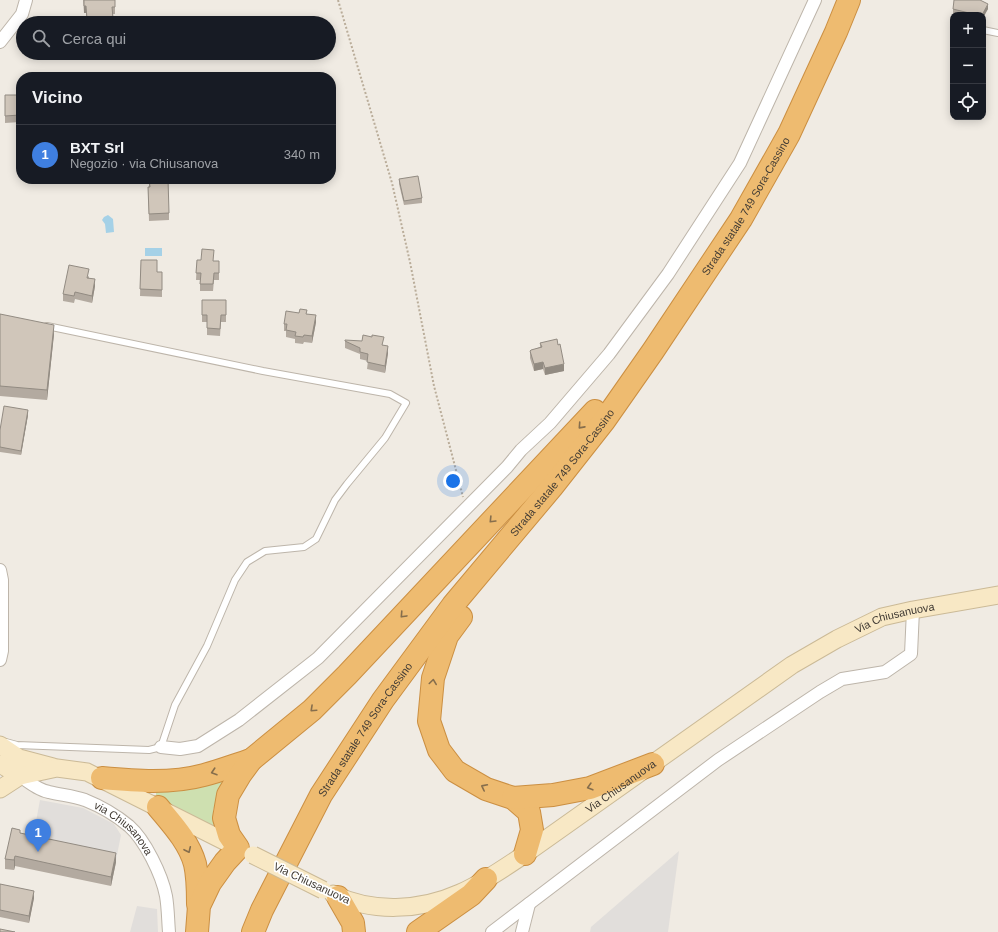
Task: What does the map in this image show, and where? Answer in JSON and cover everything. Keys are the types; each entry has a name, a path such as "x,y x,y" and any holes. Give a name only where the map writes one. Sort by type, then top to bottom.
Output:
{"highway":[{"name":"Strada statale 749 Sora-Cassino","path":"253,932 262,910 321,795 383,700 453,605 552,487 604,421 654,351 741,218 789,134 836,32 849,0"},
{"path":"198,906 210,883 225,862 246,851 229,835 224,818 228,795 251,760 312,710 347,675 607,398 664,320 687,300"},
{"path":"604,421 581,462 447,636 433,678 429,721 439,750 455,771 486,789 513,798 553,795 590,788 653,764"},
{"path":"102,778 172,780 203,776 251,760"},
{"path":"513,798 529,812 532,830 525,854"},
{"path":"158,807 181,837 195,863 198,883 197,932"},
{"path":"418,932 471,895 486,879"},
{"path":"331,893 353,924 354,932"}],"street":[{"path":"20,16 26,0"},
{"path":"161,747 180,749 198,746 239,720 312,663 466,509 507,467 521,450 550,424 609,354 668,274 740,163 815,0"},
{"path":"0,42 16,22"},
{"path":"0,570 2,580 2,651 0,660"},
{"name":"Via Chiusanuova","path":"57,768 87,772 102,778 331,893 359,904 383,908 407,907 460,894 486,879 525,854 792,665 837,638 882,617 998,595"},
{"path":"492,932 718,760 820,692 842,679 885,672 911,654 913,610"},
{"path":"0,745 19,758 57,768"},
{"path":"0,764 20,776"},
{"path":"0,788 20,776 57,768"},
{"name":"via Chiusanova","path":"20,776 36,787 49,792 84,800 107,811 130,827 145,846 159,872 166,895 169,932"},
{"path":"522,932 529,904"}],"lane":[{"path":"986,31 998,33"},
{"path":"0,740 18,745 150,750 161,747 175,705 207,646 235,580 247,562 265,552 304,547 316,539 335,500 385,438 406,403 390,394 263,371 38,325"}],"path":[{"path":"338,0 392,183 410,262 434,386 466,509"}],"green space":[{"path":"226,778 213,810 216,828 156,798 156,792"}],"shaded area":[{"path":"40,800 83,808 114,824 121,835 116,860 32,843"},
{"path":"679,851 668,932 590,932 591,927"},
{"path":"137,906 157,909 158,932 130,932"}],"water":[{"path":"108,215 113,219 114,232 106,233 105,224 102,220"},
{"path":"145,248 162,248 162,256 145,256"}],"building":[{"path":"84,0 115,0 115,7 112,7 113,16 87,16 86,6 84,6"},
{"path":"954,0 980,0 988,4 984,12 964,12 953,9"},
{"path":"5,95 16,95 16,115 5,116"},
{"path":"418,176 422,198 404,201 399,179"},
{"path":"150,184 168,184 169,213 149,214 148,187 150,187"},
{"path":"202,249 214,250 213,261 219,261 219,273 214,273 213,284 200,284 201,273 196,273 197,260 201,260"},
{"path":"141,260 157,260 157,272 162,272 162,290 140,289"},
{"path":"69,265 89,269 87,278 95,279 92,296 75,292 74,296 63,294"},
{"path":"202,300 226,300 226,315 221,315 220,329 207,328 207,315 202,315"},
{"path":"300,309 307,310 306,314 316,315 312,336 295,336 296,332 286,330 287,324 284,324 286,311 299,313"},
{"path":"0,314 54,325 47,390 0,386"},
{"path":"363,335 384,337 382,345 388,346 385,366 367,362 368,354 360,352 360,348 345,341 362,341"},
{"path":"557,339 558,345 560,344 564,364 545,368 543,362 534,364 530,351 542,347 540,343"},
{"path":"4,406 28,410 21,451 0,447 0,430"},
{"path":"12,828 20,830 20,833 116,853 111,877 15,856 14,860 5,859"},
{"path":"0,884 34,891 29,916 0,910"},
{"path":"0,929 15,932 0,932"}],"place":[{"name":"BXT Srl","path":"38,852"}]}
